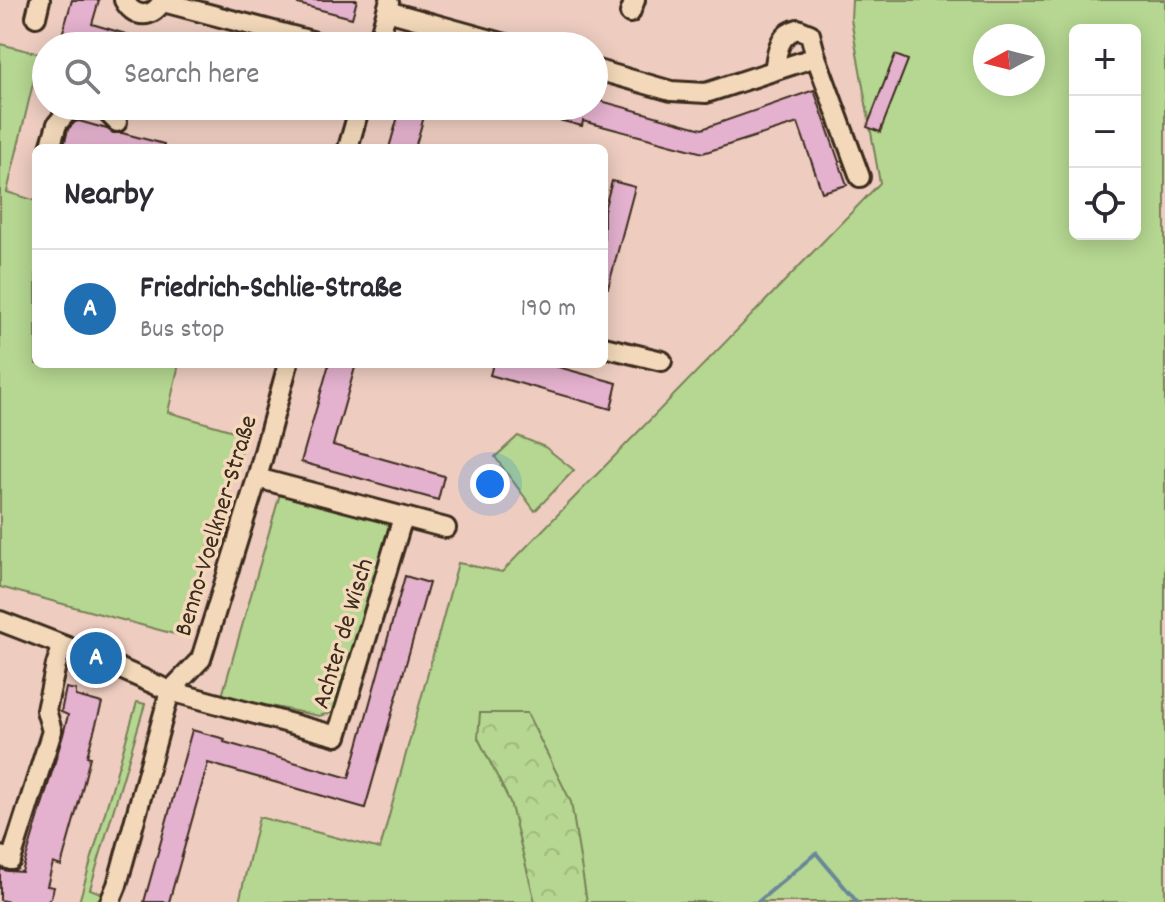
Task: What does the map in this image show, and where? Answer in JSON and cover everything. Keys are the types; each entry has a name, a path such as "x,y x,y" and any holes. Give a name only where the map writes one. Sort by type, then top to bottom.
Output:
{"street":[{"path":"124,0 128,8 140,15 154,12 163,1 266,32"},
{"path":"381,32 388,6 469,32"},
{"path":"774,71 781,39 789,31 798,29 810,34 860,177"},
{"path":"608,73 671,91 706,93 816,57"},
{"path":"51,144 60,120"},
{"path":"349,144 356,120"},
{"path":"608,348 662,361"},
{"name":"Benno-Voelkner-Straße","path":"170,691 201,659 257,478 287,368"},
{"path":"257,478 446,528"},
{"name":"Achter de Wisch","path":"170,691 337,736 403,517"},
{"path":"0,621 170,691 110,902"},
{"path":"0,856 11,860 52,731 46,710 62,646"}],"green space":[{"path":"852,0 1165,0 1165,902 239,902 259,817 380,849 458,563 502,572 880,183 851,19"},
{"path":"0,44 32,52 32,87 7,192 32,200 32,368 178,368 168,412 247,435 178,635 0,587"},
{"path":"518,436 545,447 574,470 535,511 495,457"},
{"path":"280,494 392,523 334,712 319,716 222,696"},
{"path":"137,702 145,704 90,889 103,894 96,902 79,902"},
{"path":"480,713 527,713 571,802 587,902 535,902 510,802 478,738"}],"building":[{"path":"72,0 99,0 92,24 119,32 63,32"},
{"path":"299,0 357,0 352,18 298,4"},
{"path":"895,55 908,60 880,132 867,127"},
{"path":"814,90 847,185 822,192 798,123 703,153 583,121 582,126 559,120 608,120 608,103 702,129"},
{"path":"397,120 423,120 416,144 390,144"},
{"path":"75,122 164,144 64,144 68,129"},
{"path":"612,181 635,187 608,288 608,196"},
{"path":"328,368 355,368 333,445 444,476 438,500 301,462"},
{"path":"492,368 562,368 617,383 611,409 490,375"},
{"path":"405,576 429,583 365,808 208,763 169,902 144,902 192,730 349,778"},
{"path":"66,688 76,690 76,696 102,703 61,866 53,863 47,886 54,887 51,898 46,902 0,900 0,869 22,872 68,715 61,712"}],"waterway":[{"path":"758,902 816,853 857,902"}],"place":[{"name":"Friedrich-Schlie-Straße","path":"96,658"}]}
